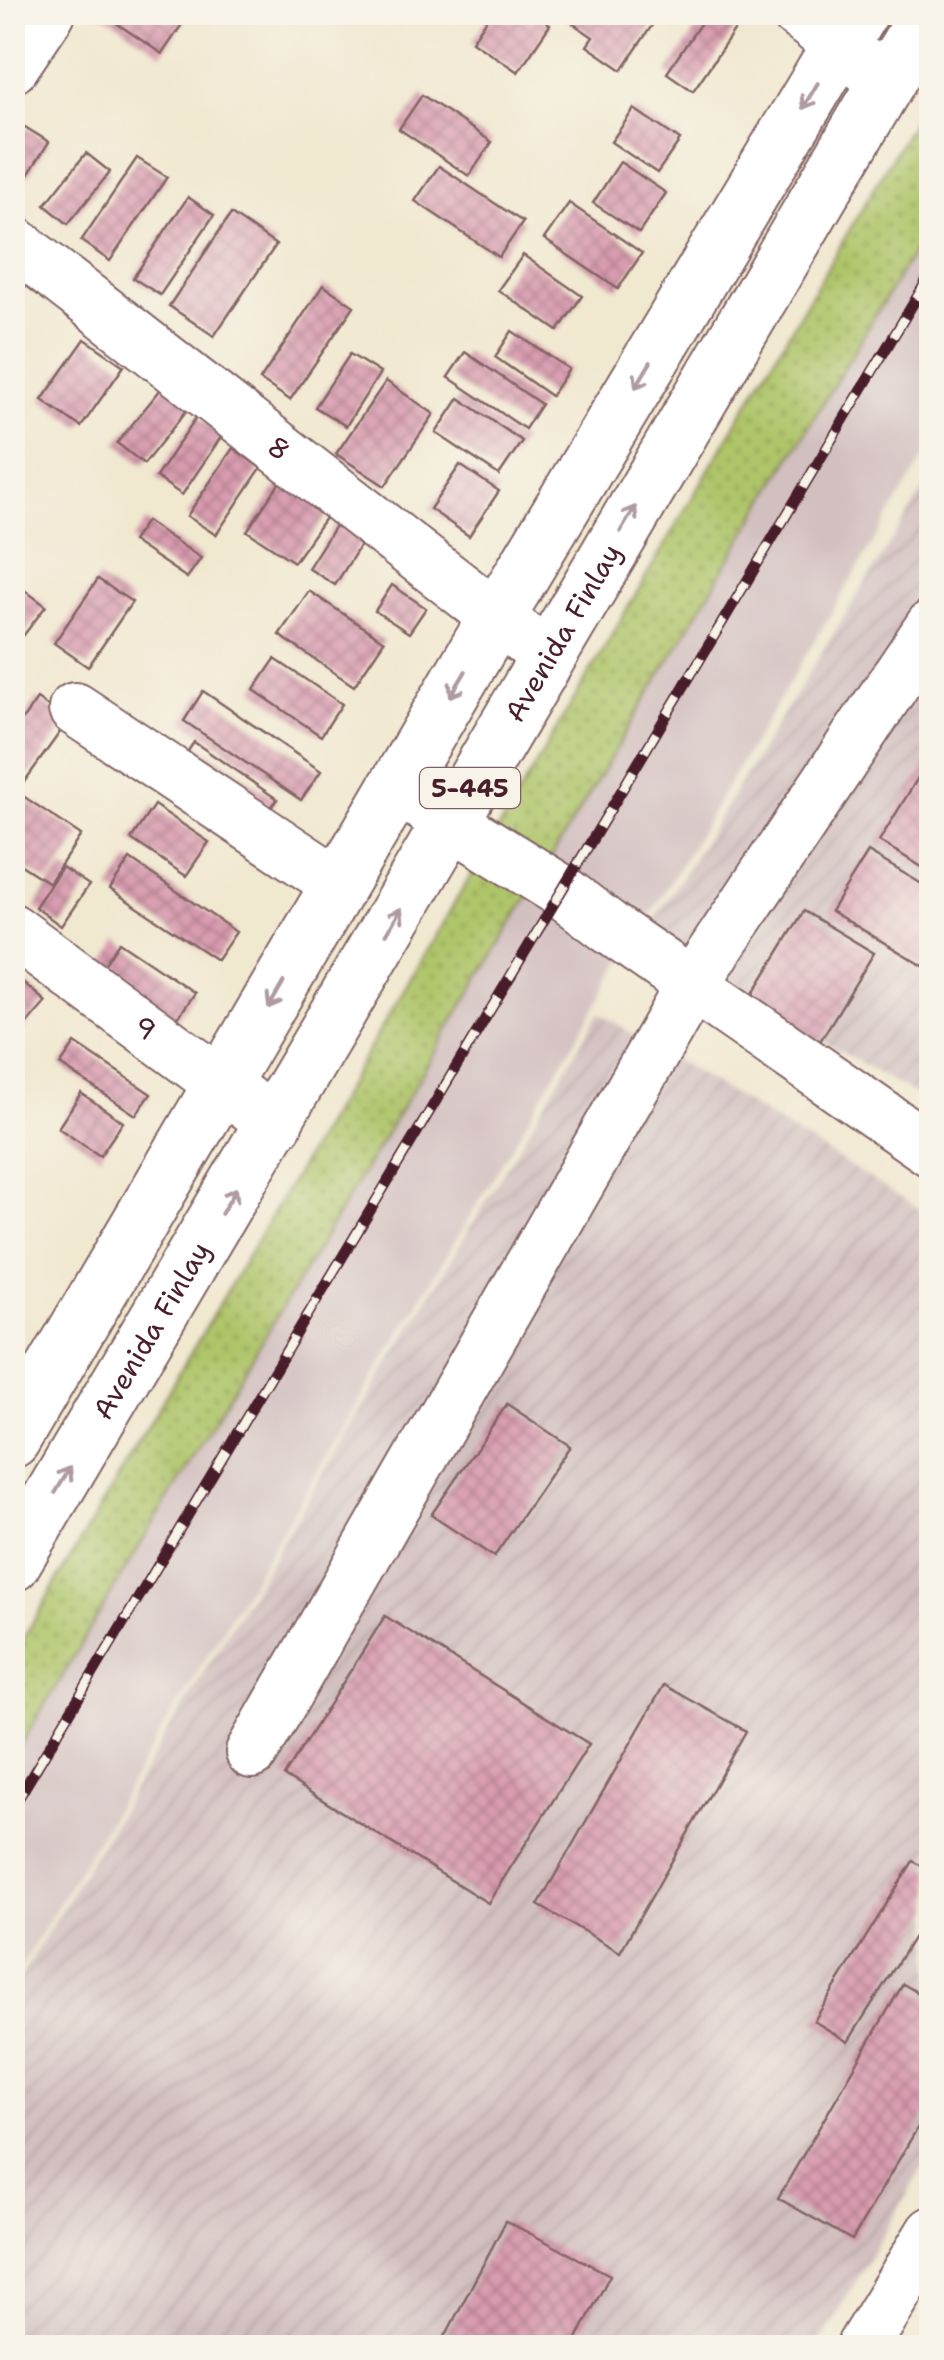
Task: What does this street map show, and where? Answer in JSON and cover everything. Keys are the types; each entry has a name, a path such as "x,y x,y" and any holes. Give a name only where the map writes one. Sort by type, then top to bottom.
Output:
{"highway":[{"name":"Avenida Finlay","path":"12,1564 276,1124 928,12"},
{"name":"5-445","path":"12,1440 224,1086 496,618 850,29"}],"street":[{"path":"12,66 48,12"},
{"path":"798,12 850,29 887,82"},
{"name":"8","path":"12,240 547,656"},
{"path":"252,1752 692,984 932,626"},
{"path":"75,709 340,885"},
{"path":"396,788 560,890 932,1151"},
{"name":"9","path":"12,930 276,1124"},
{"path":"862,2348 932,2233"}],"shaded area":[{"path":"931,222 931,446 13,1980 13,1758"},
{"path":"931,478 931,1104 644,937"},
{"path":"599,1013 931,1216 931,2153 817,2347 13,2347 12,1991"}],"green space":[{"path":"931,91 931,222 13,1758 13,1656"}],"building":[{"path":"100,12 187,12 189,14 162,54"},
{"path":"492,12 531,12 550,25 518,72 472,41"},
{"path":"556,12 661,12 622,70 587,46 593,37"},
{"path":"708,12 729,12 741,21 693,91 667,73"},
{"path":"422,95 492,142 469,176 399,129"},
{"path":"634,109 680,140 657,173 611,142"},
{"path":"12,119 49,142 18,191 12,188"},
{"path":"86,153 110,172 68,224 45,205"},
{"path":"137,158 167,177 110,261 81,241"},
{"path":"620,162 666,193 639,233 593,203"},
{"path":"439,166 523,222 499,257 415,201"},
{"path":"188,197 214,215 160,295 133,278"},
{"path":"569,203 642,253 618,289 544,239"},
{"path":"231,214 276,245 214,336 169,306"},
{"path":"523,255 582,296 558,331 498,290"},
{"path":"323,285 354,306 290,400 260,380"},
{"path":"512,331 569,369 551,396 495,357"},
{"path":"85,339 124,366 81,427 42,400"},
{"path":"465,352 541,404 525,429 448,377"},
{"path":"350,354 380,373 346,426 315,407"},
{"path":"386,381 434,414 385,486 336,454"},
{"path":"165,384 191,405 144,464 117,443"},
{"path":"459,398 522,441 499,475 436,433"},
{"path":"197,416 223,434 182,495 156,477"},
{"path":"233,448 261,468 216,535 187,516"},
{"path":"460,465 499,491 469,536 430,509"},
{"path":"284,476 332,508 294,562 247,531"},
{"path":"146,521 201,558 187,578 132,541"},
{"path":"338,521 365,538 335,585 308,568"},
{"path":"98,579 132,602 88,667 54,643"},
{"path":"12,581 46,606 20,640 12,634"},
{"path":"392,585 426,608 409,633 375,611"},
{"path":"309,591 384,641 354,686 279,635"},
{"path":"275,659 342,704 321,736 254,690"},
{"path":"203,691 321,771 301,800 184,721"},
{"path":"37,699 68,721 17,792 81,835 49,883 12,859 12,734"},
{"path":"194,742 277,799 261,822 178,766"},
{"path":"932,755 932,873 879,841"},
{"path":"154,805 209,842 186,876 131,839"},
{"path":"868,852 932,890 932,971 831,911"},
{"path":"130,859 236,932 217,960 110,889"},
{"path":"62,867 89,885 61,926 35,907"},
{"path":"804,911 874,953 819,1043 749,1000"},
{"path":"119,942 195,993 175,1022 100,971"},
{"path":"12,973 46,1002 12,1041"},
{"path":"75,1043 151,1094 136,1115 60,1065"},
{"path":"81,1093 123,1122 100,1156 58,1128"},
{"path":"507,1404 570,1446 494,1557 431,1515"},
{"path":"385,1616 589,1744 488,1903 284,1776"},
{"path":"664,1685 746,1731 620,1952 538,1905"},
{"path":"913,1861 932,1872 932,1908 848,2042 814,2021"},
{"path":"903,1984 932,2001 932,2103 852,2240 778,2198"},
{"path":"506,2221 610,2275 572,2348 439,2348"}],"railway":[{"path":"12,1809 932,272"}]}
